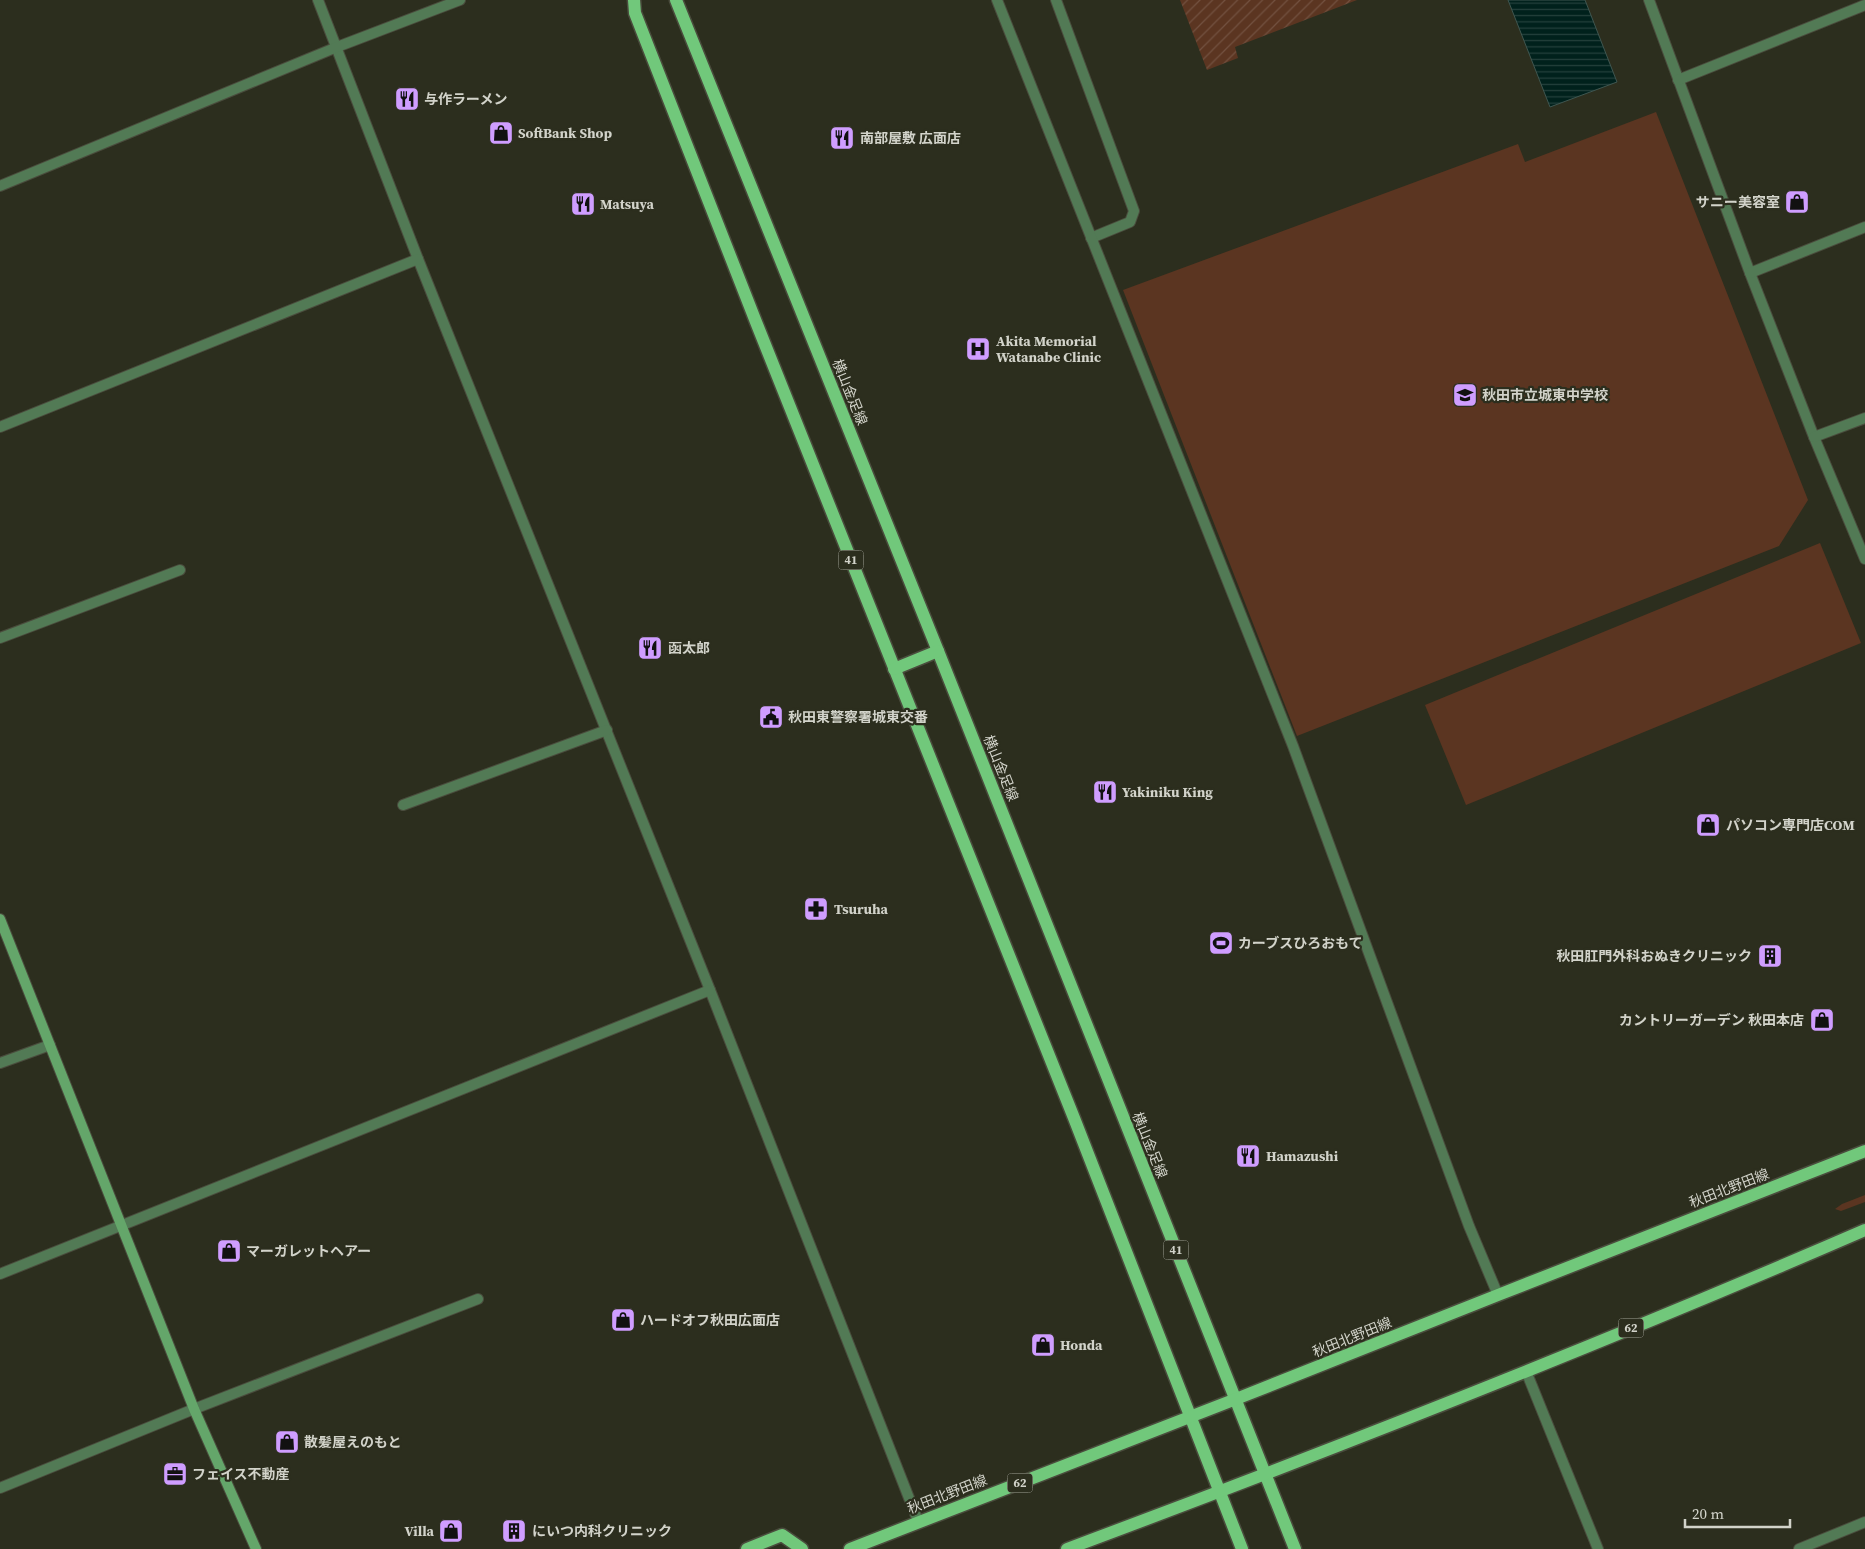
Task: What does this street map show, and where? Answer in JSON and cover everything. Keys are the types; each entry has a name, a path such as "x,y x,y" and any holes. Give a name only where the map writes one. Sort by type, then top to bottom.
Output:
{"main road":[{"name":"41","path":"634,0 635,13 1070,1109 1242,1549"},
{"name":"横山金足線","path":"676,0 938,651 1294,1549"},
{"path":"894,669 938,651"},
{"name":"秋田北野田線","path":"850,1549 918,1521 1236,1400 1865,1151"},
{"name":"62","path":"1067,1549 1220,1492 1526,1370 1736,1286 1865,1230"},
{"path":"747,1549 782,1535 802,1549"}],"street":[{"path":"318,0 418,259 607,730 918,1521"},
{"path":"0,186 337,47 460,0"},
{"path":"997,0 1293,746 1468,1226 1498,1295"},
{"path":"1056,0 1134,211 1130,222 1091,238"},
{"path":"1649,0 1750,273 1814,437 1865,559"},
{"path":"1678,80 1865,5"},
{"path":"1750,273 1865,227"},
{"path":"0,427 418,259"},
{"path":"1814,437 1865,418"},
{"path":"0,638 180,570"},
{"path":"404,805 607,730"},
{"path":"0,919 194,1409 256,1549"},
{"path":"0,1274 710,990"},
{"path":"0,1063 50,1045"},
{"path":"0,1488 194,1409 478,1299"},
{"path":"1526,1370 1598,1549"},
{"path":"1799,1549 1865,1522"}],"shaded area":[{"path":"1180,0 1357,0 1235,47 1238,58 1207,70"},
{"name":"秋田市立城東中学校","path":"1656,112 1808,500 1779,546 1297,736 1123,290 1518,144 1525,162"},
{"path":"1820,543 1861,643 1466,805 1425,705"},
{"path":"1865,1195 1865,1202 1841,1211 1835,1209 1842,1204"}],"water":[{"path":"1508,0 1585,0 1617,82 1550,107"}],"place":[{"name":"与作ラーメン","path":"407,99"},
{"name":"SoftBank Shop","path":"501,133"},
{"name":"南部屋敷 広面店","path":"842,138"},
{"name":"サニー美容室","path":"1797,202"},
{"name":"Matsuya","path":"583,204"},
{"name":"Akita Memorial Watanabe Clinic","path":"978,349"},
{"name":"秋田市立城東中学校","path":"1465,395"},
{"name":"函太郎","path":"650,648"},
{"name":"秋田東警察署城東交番","path":"771,717"},
{"name":"Yakiniku King","path":"1105,792"},
{"name":"パソコン専門店COM","path":"1708,825"},
{"name":"Tsuruha","path":"816,909"},
{"name":"カーブスひろおもて","path":"1221,943"},
{"name":"秋田肛門外科おぬきクリニック","path":"1770,956"},
{"name":"カントリーガーデン 秋田本店","path":"1822,1020"},
{"name":"Hamazushi","path":"1248,1156"},
{"name":"マーガレットヘアー","path":"229,1251"},
{"name":"ハードオフ秋田広面店","path":"623,1320"},
{"name":"Honda","path":"1043,1345"},
{"name":"散髪屋えのもと","path":"287,1442"},
{"name":"フェイス不動産","path":"175,1474"},
{"name":"Villa","path":"451,1531"},
{"name":"にいつ内科クリニック","path":"514,1531"}]}
